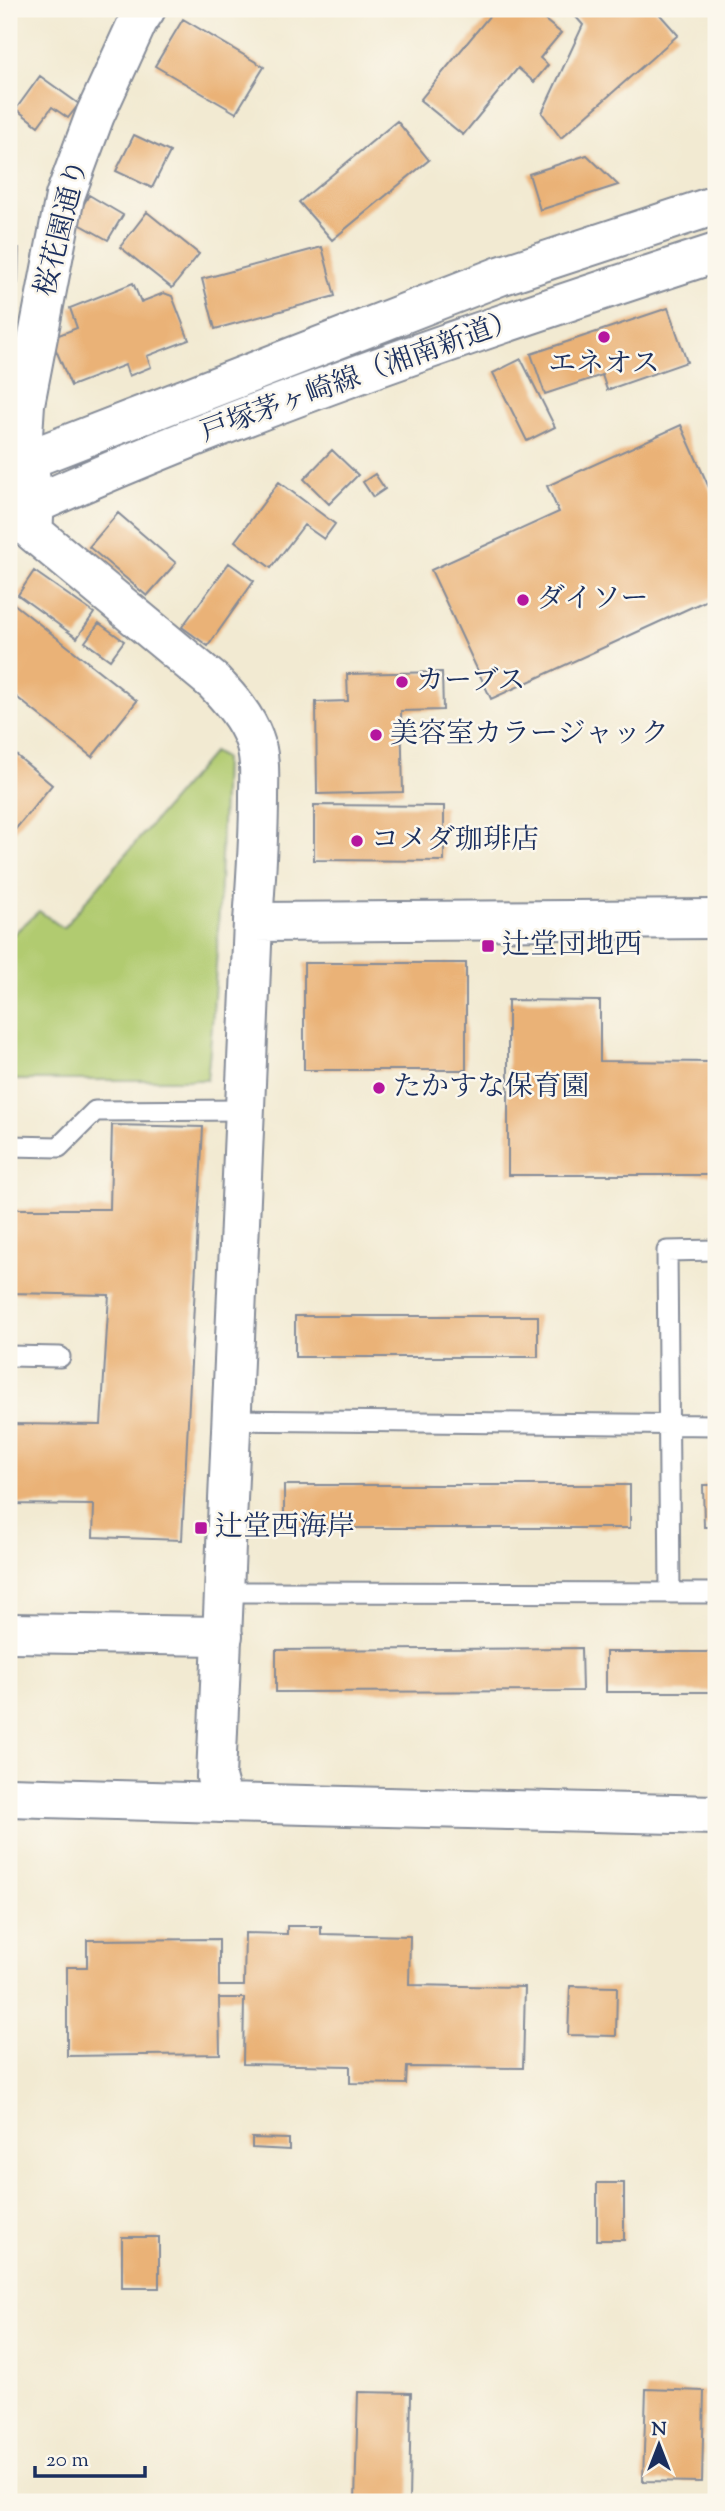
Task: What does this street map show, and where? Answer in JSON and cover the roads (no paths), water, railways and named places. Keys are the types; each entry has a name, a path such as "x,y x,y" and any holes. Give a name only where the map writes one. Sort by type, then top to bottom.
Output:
{"street":[{"name":"桜花園通り","path":"146,9 95,115 65,196 24,404 23,435 18,463 22,510 33,532 214,682 235,704 247,725 255,741 259,763 259,830 253,922"},
{"name":"戸塚茅ヶ崎線（湘南新道）","path":"18,463 500,275 716,205"},
{"name":"戸塚茅ヶ崎線（湘南新道）","path":"22,510 231,423 522,316 716,253"},
{"path":"223,1803 216,1777 253,922 716,919"},
{"path":"9,1633 223,1636"},
{"path":"9,1797 716,1815"}],"lane":[{"path":"9,1146 59,1147 95,1111 245,1110"},
{"path":"670,1592 667,1251 716,1250"},
{"path":"9,1356 61,1357"},
{"path":"232,1420 716,1425"},
{"path":"225,1592 716,1593"}],"place":[{"name":"エネオス","path":"604,337"},
{"name":"ダイソー","path":"523,600"},
{"name":"カーブス","path":"402,682"},
{"name":"美容室カラージャック","path":"376,735"},
{"name":"コメダ珈琲店","path":"357,841"},
{"name":"辻堂団地西","path":"488,946"},
{"name":"たかすな保育園","path":"379,1088"},
{"name":"辻堂西海岸","path":"201,1528"}]}
